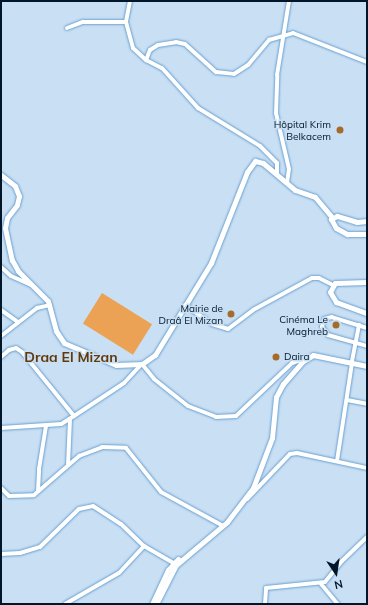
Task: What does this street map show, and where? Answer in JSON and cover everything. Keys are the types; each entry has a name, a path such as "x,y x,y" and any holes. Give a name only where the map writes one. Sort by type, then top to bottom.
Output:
{"main road":[{"path":"1,175 15,186 19,196 17,205 5,222 12,260 18,271 45,296 50,305 56,331 64,343 116,365 142,364 155,356 211,263 252,163 260,161 295,190 315,197 332,217 332,224 341,232 351,236 367,234"},
{"path":"332,217 367,221"},
{"path":"367,282 340,282 333,285 330,296 336,302 367,313"},
{"path":"156,604 176,565 222,525 243,504 260,473 272,438 274,404 278,391 306,358 313,355 367,366"},
{"path":"152,604 174,563 222,525"}],"street":[{"path":"130,1 126,22 133,48 146,60 162,68 198,108 260,146 277,163 277,174"},
{"path":"287,183 289,169 276,113 277,75 290,1"},
{"path":"67,28 83,22 126,22"},
{"path":"146,60 150,50 158,45 176,42 185,44 216,72 234,74 248,65 268,40 283,34 301,34 367,62"},
{"path":"1,267 11,276 34,286"},
{"path":"185,305 212,324 228,329 253,310 312,278 319,278 333,285"},
{"path":"1,336 37,308 50,305"},
{"path":"1,310 18,322"},
{"path":"367,328 332,317 324,319 323,323 328,335 367,346"},
{"path":"337,461 359,325"},
{"path":"1,357 9,350 16,348 22,352 74,416"},
{"path":"1,428 61,424 124,384 142,364 154,379 188,406 216,418 227,418 244,410 292,364 306,358"},
{"path":"347,400 367,404"},
{"path":"68,465 70,419"},
{"path":"38,491 39,469 46,426"},
{"path":"1,488 9,496 34,495 79,456 102,448 126,448 162,492 222,525"},
{"path":"243,504 290,454 297,453 367,468"},
{"path":"1,554 20,553 40,546 79,509 93,506 121,524 144,546 174,563"},
{"path":"265,604 266,588 321,584 367,538"},
{"path":"66,604 119,573 144,546"},
{"path":"321,584 338,604"}],"shaded area":[{"path":"102,293 152,324 133,355 83,324"}],"place":[{"name":"Hôpital Krim Belkacem","path":"340,130"},
{"name":"Mairie de Draâ El Mizan","path":"231,314"},
{"name":"Cinéma Le Maghreb","path":"336,325"},
{"name":"Daira","path":"276,357"}],"district":[{"name":"Draa El Mizan","path":"71,357"}]}
